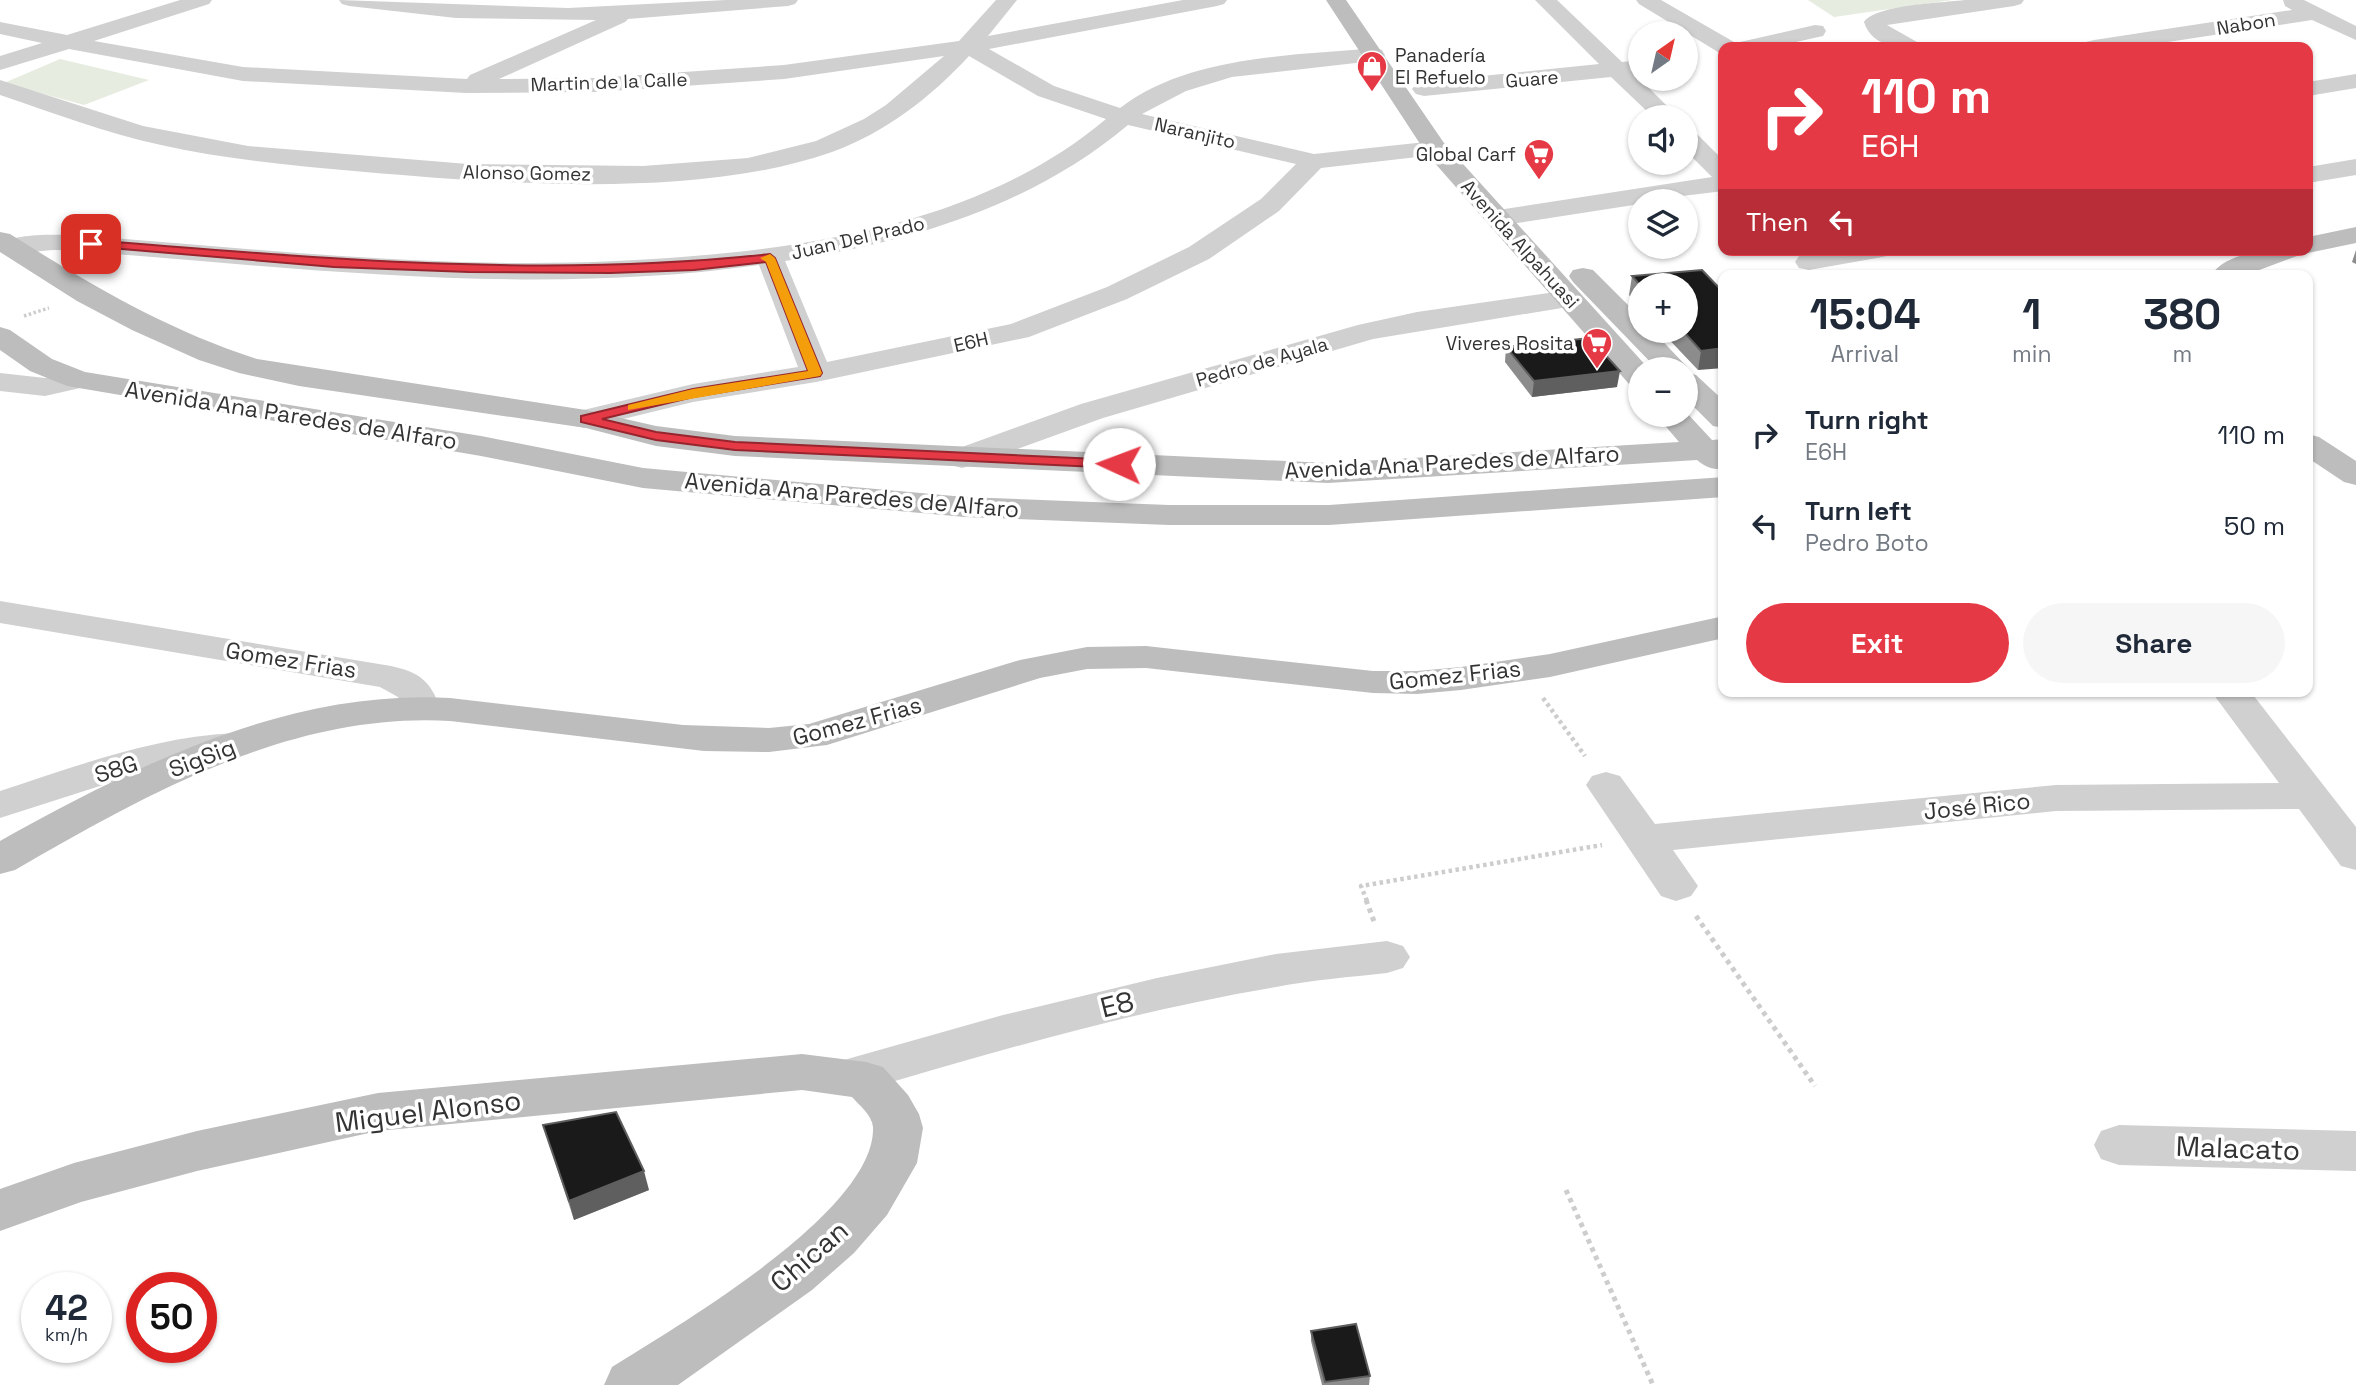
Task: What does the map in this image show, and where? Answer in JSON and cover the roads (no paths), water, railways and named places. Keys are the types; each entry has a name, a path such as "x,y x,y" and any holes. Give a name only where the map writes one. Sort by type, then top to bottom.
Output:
{"main road":[{"name":"Avenida Alpahuasi","path":"1336,0 1436,148 1628,364"},
{"name":"Avenida Alpahuasi","path":"1363,0 1463,146 1545,233"},
{"path":"2313,244 2356,235"},
{"name":"Avenida Ana Paredes de Alfaro","path":"6,244 87,295 165,334 250,367 299,377 586,419 656,436 735,446 1328,473 1717,455"},
{"name":"Avenida Alpahuasi","path":"1563,253 1597,292 1662,357"},
{"path":"2234,270 2270,256"},
{"name":"Avenida Ana Paredes de Alfaro","path":"6,328 41,365 78,380 481,446 643,478 965,506 1169,515 1329,515 1718,487"},
{"path":"1698,394 1718,413"},
{"path":"1686,427 1717,455"},
{"path":"2313,447 2356,477"},
{"path":"2313,479 2356,477"},
{"name":"Gomez Frias","path":"421,708 722,741 777,741 813,736 1033,668 1087,658 1146,657 1373,682 1407,683 1522,669 1718,628"},
{"name":"SigSig","path":"0,860 178,765 268,732 335,718 421,708"},
{"name":"Miguel Alonso","path":"0,1210 74,1183 197,1150 378,1112 802,1072 859,1078"},
{"name":"Chican","path":"632,1385 756,1301 820,1251 873,1197 889,1172 898,1129 893,1111 859,1078"}],"street":[{"path":"0,63 202,0"},
{"path":"349,0 492,13 788,0"},
{"name":"Alonso Gomez","path":"0,87 100,121 180,142 277,156 442,171 590,176 729,168 774,160 847,137 892,112 968,46 1007,0"},
{"name":"Martin de la Calle","path":"0,28 64,43 243,74 466,86 596,85 784,72 968,46 1217,0"},
{"path":"1545,0 1628,67"},
{"path":"1646,0 1718,42"},
{"path":"1899,42 1878,31 1875,22 1889,16 2014,0"},
{"path":"2288,0 2356,34"},
{"path":"466,86 641,6"},
{"name":"Nabon","path":"2127,42 2316,13"},
{"path":"1769,42 1815,31"},
{"name":"Naranjito","path":"968,46 1046,91 1125,117 1314,161 1436,148"},
{"path":"1698,57 1718,53"},
{"name":"Juan Del Prado","path":"6,244 54,242 334,263 469,268 610,270 694,266 770,258 871,237 964,210 1036,177 1086,147 1149,99 1187,82 1214,75 1304,61 1374,55"},
{"name":"Guare","path":"1424,89 1628,69"},
{"path":"2313,88 2356,81"},
{"path":"1698,149 1718,169"},
{"name":"E6H","path":"586,419 693,393 816,373 1019,331 1107,297 1199,253 1270,205 1314,161"},
{"path":"2313,174 2356,167"},
{"path":"1498,218 1718,184"},
{"path":"1810,262 1844,256"},
{"path":"770,258 816,373"},
{"name":"Pedro de Ayala","path":"962,458 1092,411 1368,331 1417,321 1570,299"},
{"path":"0,382 45,387 78,380"},
{"name":"Gomez Frias","path":"0,612 391,677 415,691 421,708"},
{"path":"2235,697 2356,856"},
{"name":"S8G","path":"0,805 164,754 203,745 234,745"},
{"path":"1606,785 1676,887"},
{"name":"José Rico","path":"1642,839 2056,798 2312,796"},
{"name":"E8","path":"859,1078 1266,980 1388,962"},
{"name":"Malacato","path":"2119,1145 2356,1151"}],"place":[{"name":"Panadería El Refuelo","path":"1372,93"},
{"name":"Global Carf","path":"1539,181"},
{"name":"Viveres Rosita","path":"1597,370"}]}
